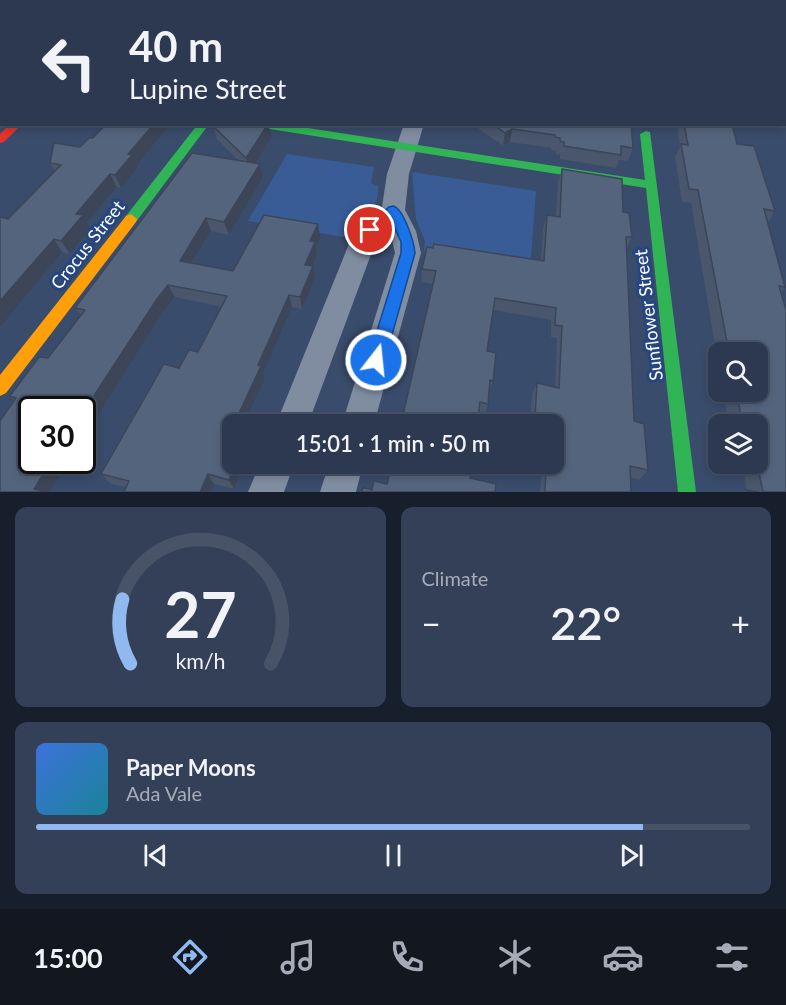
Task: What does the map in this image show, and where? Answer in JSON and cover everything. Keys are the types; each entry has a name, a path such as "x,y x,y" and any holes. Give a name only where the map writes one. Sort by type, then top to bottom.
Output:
{"street":[{"path":"0,140 15,126"},
{"name":"Crocus Street","path":"0,388 202,126"},
{"path":"270,126 652,184"},
{"path":"361,414 408,253 404,231 393,210 398,174 413,126"},
{"name":"Sunflower Street","path":"646,134 687,492"},
{"path":"296,414 364,239 370,230 393,210"},
{"path":"266,492 273,474"},
{"path":"338,492 343,474"}],"shaded area":[{"path":"287,154 374,167 371,183 378,186 375,203 344,237 248,221"},
{"path":"412,172 536,191 530,270 424,251 425,241 416,219"}],"building":[{"path":"104,126 152,126 128,154 132,155 115,175 110,174 76,214 83,215 61,241 54,239 0,301 0,217 8,219 61,165 50,163 54,143 80,147 89,138 93,138"},
{"path":"213,126 267,126 246,158"},
{"path":"496,126 631,126 633,148 621,146 621,155 564,146 564,142 555,135 512,129 505,133"},
{"path":"684,126 732,126 737,144 754,146 775,211 764,209 785,287 779,286 786,310 786,492 763,492 759,474 768,474 768,414 741,414 738,402 768,402 768,342 727,342 698,190 689,189 681,144 688,145"},
{"path":"192,153 260,164 224,222 206,218 180,261 233,271 264,215 318,224 310,241 315,242 305,265 313,266 300,297 289,295 258,365 261,366 239,414 222,414 222,474 232,474 229,480 208,474 200,492 124,492 129,481 101,474 164,364 179,368 189,350 198,352 227,296 168,285 94,396 18,396 18,474 43,474 34,489 47,492 0,492 0,421 16,398 10,396 39,357 48,358 85,310 75,308"},
{"path":"562,169 622,179 623,212 629,213 632,237 626,237 634,421 644,424 648,470 630,466 631,492 545,492 546,474 564,474 564,414 535,414 537,383 559,388 562,326 555,325 556,308 495,298 487,351 496,353 488,404 480,402 478,414 403,414 436,271 422,269 427,247 433,248 434,244 544,261 547,215 560,217"},
{"path":"390,474 471,474 470,478 496,484 495,492 362,492 363,487 372,490 374,481 387,484"}],"traffic: fast":[{"path":"131,219 202,126"},
{"path":"270,126 652,185"},
{"path":"646,134 687,492"}],"traffic: slow":[{"path":"0,388 131,219"}],"traffic: jam":[{"path":"0,140 15,126"}],"route":[{"path":"370,230 393,210 408,242 408,253 376,360"}]}
